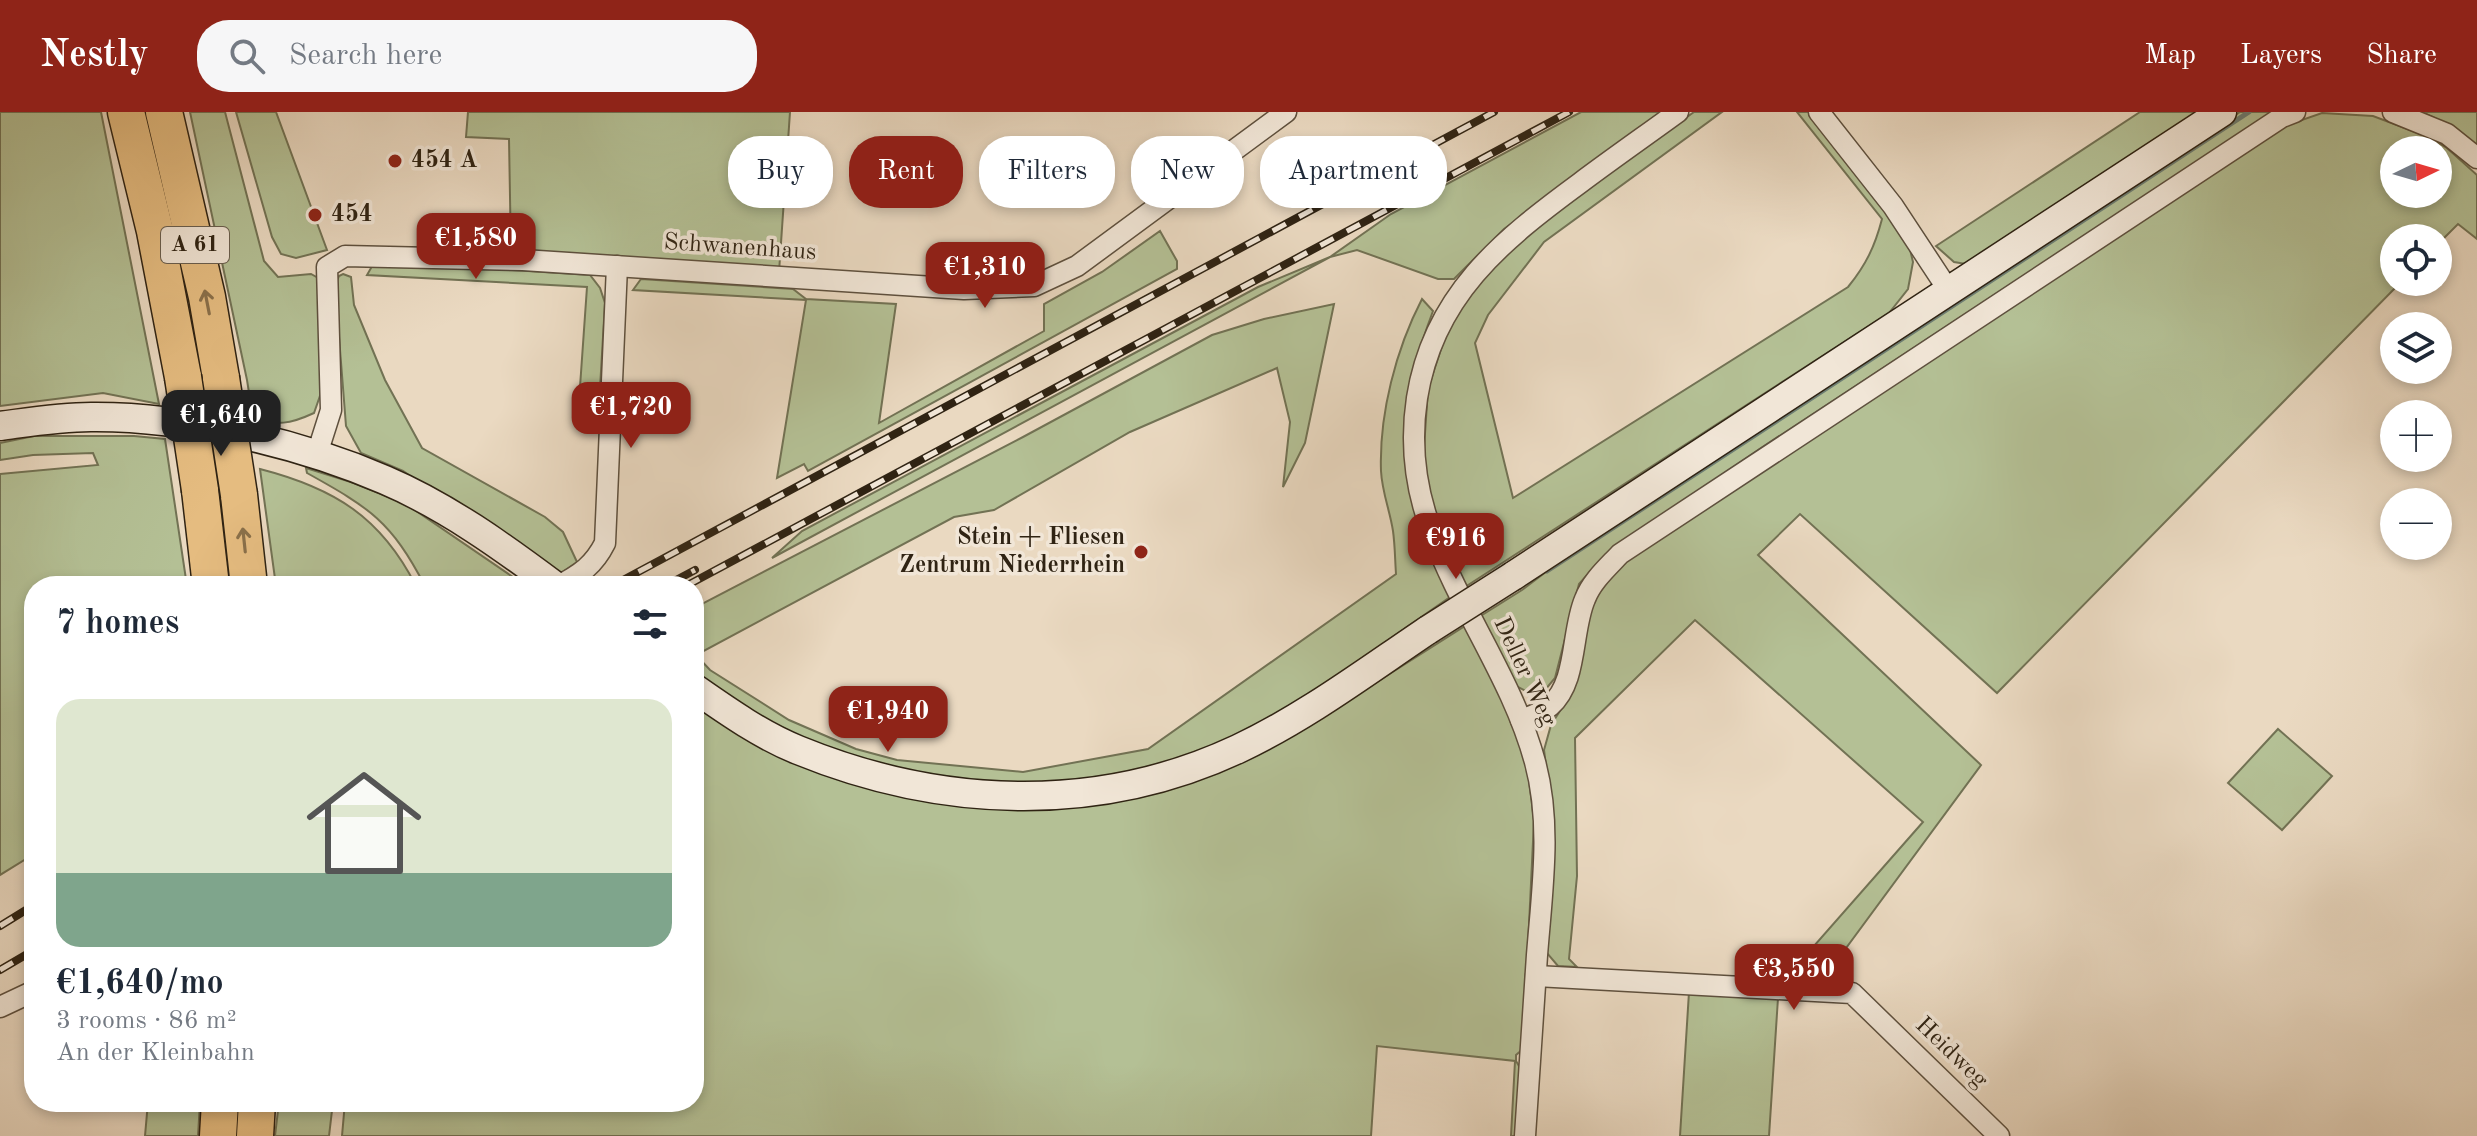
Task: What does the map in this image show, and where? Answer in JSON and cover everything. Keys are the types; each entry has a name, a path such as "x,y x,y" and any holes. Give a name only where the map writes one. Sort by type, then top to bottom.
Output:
{"highway":[{"name":"A 61","path":"126,112 155,231 183,377 210,576"},
{"name":"A 61","path":"164,112 207,297 239,495 248,576"},
{"path":"218,1136 219,1112"},
{"path":"255,1136 256,1112"}],"main road":[{"path":"704,695 760,731 796,749 875,777 962,795 1044,797 1150,780 1200,765 1239,749 1327,698 2222,112"},
{"path":"0,426 91,417 160,422 265,439 317,454 387,481 457,518 541,576"}],"street":[{"name":"Schwanenhaus","path":"317,454 331,410 327,267 345,256 523,260 964,289 1034,286 1077,266 1286,112"},
{"name":"Deller Weg","path":"1525,1136 1544,870 1543,813 1535,764 1521,720 1453,582 1424,508 1414,453 1420,378 1434,338 1451,304 1472,275 1502,244 1540,212 1678,112"},
{"path":"1819,112 1893,206 1949,291"},
{"path":"1521,720 1548,708 1559,696 1569,669 1585,597 1599,575 1620,554 2282,117 2295,112"},
{"path":"2393,112 2447,134 2477,158"},
{"path":"576,576 597,560 605,543 617,266"},
{"name":"Heidweg","path":"1536,976 1852,993 1999,1136"},
{"path":"0,1007 24,996"}],"green space":[{"path":"0,112 101,112 159,404 103,393 0,406"},
{"path":"190,112 225,112 264,261 278,277 311,274 320,279 322,390 314,413 297,420 277,423 253,418"},
{"path":"236,112 276,112 327,250 296,258 281,254 272,237"},
{"path":"468,112 790,112 788,136 728,136 728,208 783,208 779,272 511,254 509,139 466,137"},
{"path":"1581,112 1664,112 1504,229 1454,279 1438,279 1357,250 1330,257 1402,208 1447,208 1447,184"},
{"path":"1694,112 1722,112 1544,242 1488,315 1475,343 1513,498 1848,287 1854,279 1869,255 1882,219 1797,112 1809,112 1896,220 1908,241 1913,262 1908,289 1889,313 1465,587 1431,505 1423,463 1428,389 1444,340 1463,302 1489,269 1533,228"},
{"path":"2140,112 2197,112 1966,264 1954,262 1936,246"},
{"path":"2240,112 2273,112 1761,448 1605,555 1579,584 1555,678 1545,690 1526,691 1512,684 1479,617 1522,590 1612,522"},
{"path":"2422,112 2477,112 2477,152 2435,118"},
{"path":"2322,113 2373,116 2426,136 2380,136 2380,208 2452,208 2452,152 2477,175 2477,239 2458,224 2452,230 2452,224 2380,224 2380,296 2387,296 1997,693 1800,514 1758,555 1981,765 1821,982 1784,980 1923,822 1695,620 1575,738 1577,876 1569,959 1577,967 1558,966 1546,952 1552,812 1544,750 1551,725 1570,695 1589,607 1620,564 2279,128"},
{"path":"1160,231 1177,261 1177,269 808,471 804,464 777,478 806,300 633,290 641,279 793,289 806,299 896,304 879,423 1044,331 1044,304 1102,272"},
{"path":"1330,257 772,558 802,531 1258,287"},
{"path":"375,261 590,275 600,288 605,303 600,388 580,387 587,287 367,275"},
{"path":"339,276 351,277 354,305 385,380 422,448 545,517 563,532 577,562 554,576 403,471 361,453 346,426 335,286"},
{"path":"1422,299 1433,311 1409,393 1406,418 1408,471 1424,537 1450,597 1305,698 1223,746 1086,784 973,784 896,773 767,724 704,684 704,664 789,720 856,749 897,760 1023,772 1148,749 1396,574 1393,531 1382,479 1381,449 1391,382"},
{"path":"1334,304 1305,443 1283,487 1290,422 1277,368 1130,432 994,510 954,517 704,651 704,603 1212,335 1264,319"},
{"path":"34,436 165,439 186,576 24,576 24,860 0,875 0,474 98,465 93,453 33,455 0,460 0,443"},
{"path":"306,468 406,504 511,576 420,576 401,546 377,518 307,473"},
{"path":"260,469 311,486 353,509 387,541 410,576 275,576"},
{"path":"1465,626 1503,699 1527,764 1534,821 1523,1049 1516,1055 1522,1071 1517,1136 1511,1136 1515,1061 1377,1046 1371,1136 342,1136 344,1112 704,1112 704,707 986,806 1051,809 1132,797 1312,723"},
{"path":"2278,729 2332,776 2282,830 2228,783"},
{"path":"1689,992 1778,998 1769,1136 1680,1136"},
{"path":"147,1112 199,1112 198,1136 145,1136"},
{"path":"278,1112 332,1112 329,1136 275,1136"}],"waterway":[{"path":"1547,571 2249,112"}],"railway":[{"path":"631,576 1494,112"},
{"path":"704,576 1569,112"},
{"path":"684,576 695,570"},
{"path":"0,926 24,911"},
{"path":"0,970 24,956"}],"place":[{"name":"454 A","path":"395,161"},
{"name":"454","path":"315,215"},
{"name":"Stein + Fliesen Zentrum Niederrhein","path":"1141,552"}]}
